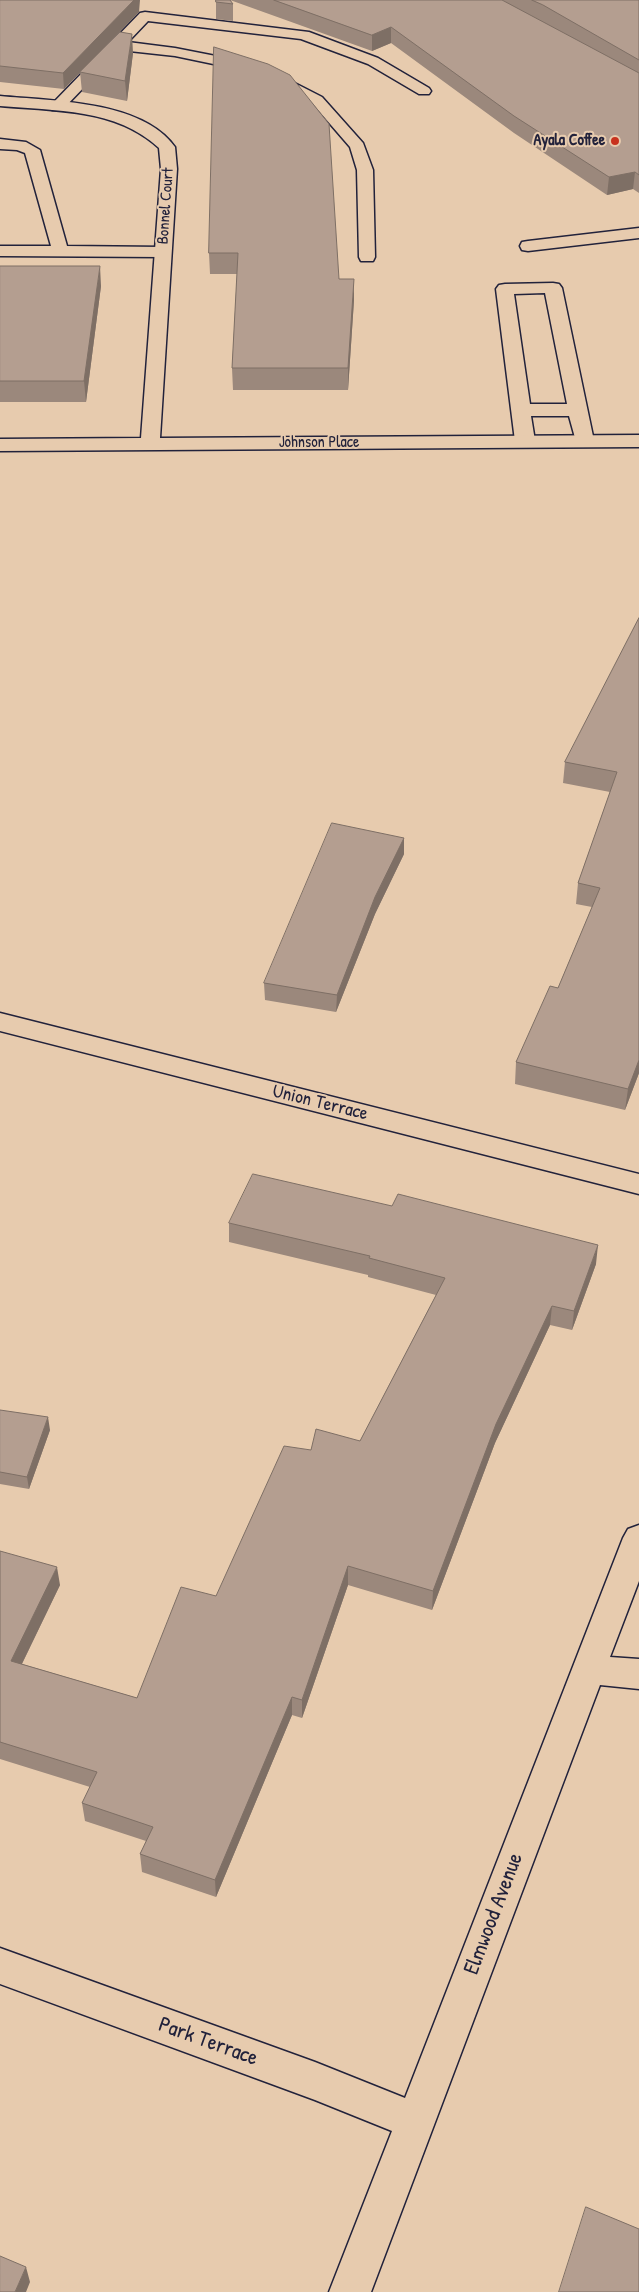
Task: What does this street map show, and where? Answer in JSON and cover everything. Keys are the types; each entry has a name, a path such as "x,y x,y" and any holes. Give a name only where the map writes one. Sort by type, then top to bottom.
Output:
{"street":[{"path":"57,107 145,16 304,35 373,61 424,91"},
{"path":"117,46 175,52 226,62 274,78 317,100 356,146 365,170 367,257"},
{"name":"Bonnel Court","path":"0,101 123,117 149,130 167,147 169,169 150,444"},
{"path":"0,144 20,145 32,150 60,250"},
{"path":"528,246 639,233"},
{"path":"0,251 163,252"},
{"path":"525,441 505,289 553,288 584,441"},
{"path":"521,410 577,410"},
{"name":"Johnson Place","path":"0,445 639,441"},
{"name":"Union Terrace","path":"0,1022 639,1184"},
{"name":"Elmwood Avenue","path":"350,2292 587,1669 639,1538"},
{"path":"587,1669 639,1674"},
{"name":"Park Terrace","path":"0,1966 315,2081 414,2121"}],"building":[{"path":"0,0 134,0 63,73 0,66"},
{"path":"216,0 230,0 233,4 216,2"},
{"path":"274,0 502,0 639,73 639,175 635,172 609,177 514,116 391,27 372,35"},
{"path":"532,0 639,0 639,60 543,5"},
{"path":"120,32 132,34 125,81 80,72"},
{"path":"214,47 268,64 290,75 329,124 339,279 354,279 348,368 232,368 238,253 209,253"},
{"path":"0,266 100,266 84,381 0,381"},
{"path":"639,618 639,1060 628,1089 516,1062 550,986 558,988 600,888 578,883 617,772 565,762"},
{"path":"332,823 404,838 375,897 337,995 264,983"},
{"path":"253,1174 392,1206 398,1194 598,1245 574,1311 552,1306 496,1424 433,1591 348,1566 302,1700 292,1697 215,1880 140,1854 153,1827 82,1803 97,1772 0,1742 0,1551 57,1567 11,1661 137,1698 181,1587 216,1596 284,1446 311,1450 316,1429 360,1441 445,1278 369,1258 370,1256 229,1223"},
{"path":"0,1410 48,1417 27,1477 0,1472"},
{"path":"586,2207 639,2229 639,2292 559,2292"},
{"path":"0,2256 26,2267 15,2292 0,2292"}],"place":[{"name":"Ayala Coffee","path":"615,141"}]}
